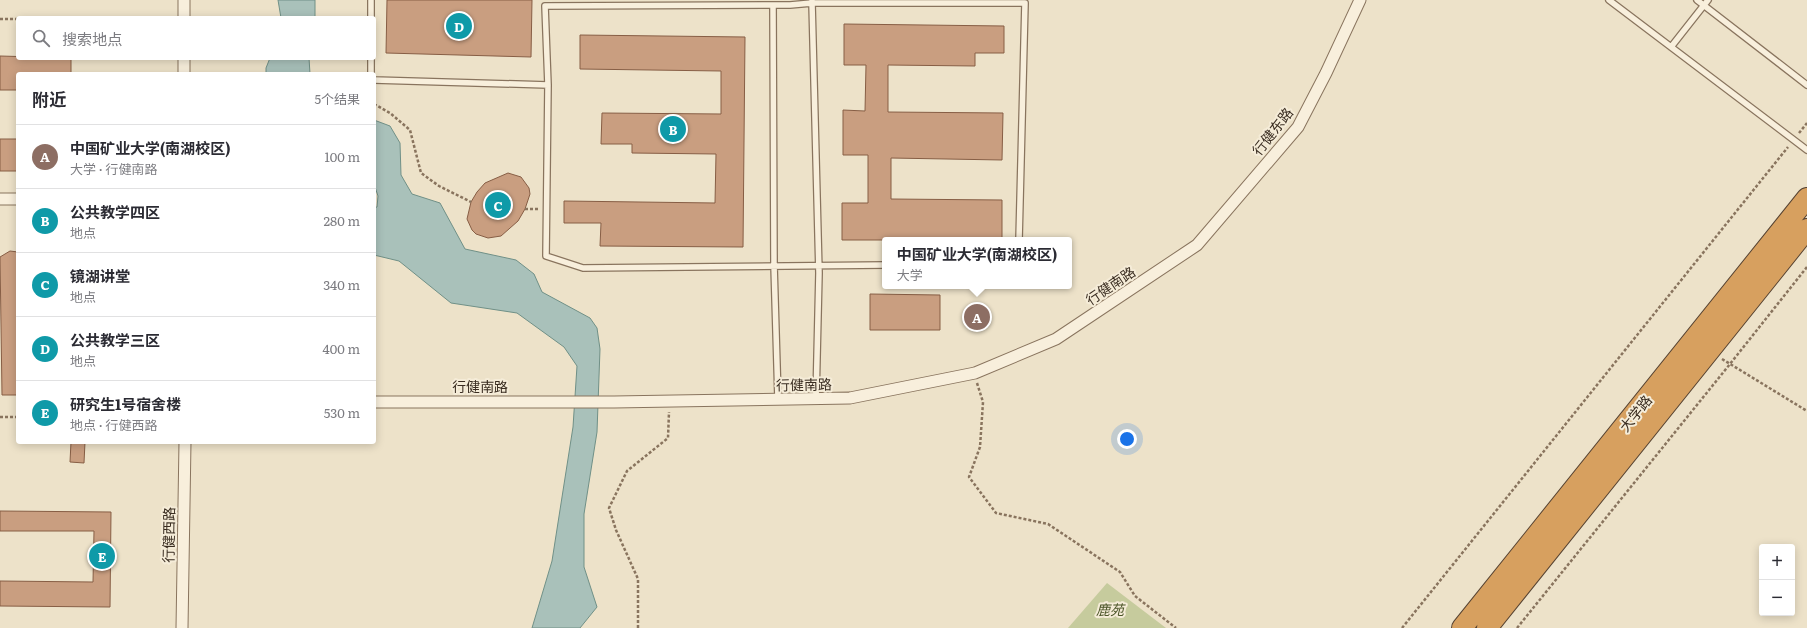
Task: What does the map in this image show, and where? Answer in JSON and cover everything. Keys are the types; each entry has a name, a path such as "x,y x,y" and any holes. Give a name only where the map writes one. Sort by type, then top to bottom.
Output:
{"highway":[{"name":"大学路","path":"1462,628 1807,198"},
{"name":"大学路","path":"1487,628 1807,229"}],"street":[{"path":"184,0 184,16"},
{"name":"行健东路","path":"1197,245 1298,127 1326,73 1360,0"},
{"path":"184,60 184,72"},
{"path":"0,199 16,199"},
{"name":"行健南路","path":"376,402 614,402 850,398 975,373 1056,339 1197,245"},
{"name":"行健西路","path":"182,628 185,444"}],"lane":[{"path":"371,0 371,16"},
{"path":"1609,0 1807,150"},
{"path":"1697,0 1807,85"},
{"path":"1670,47 1708,0"},
{"path":"812,2 818,265 816,399"},
{"path":"882,265 584,268 546,256 548,85 545,6 593,3 773,5 812,2 1025,3 1019,237"},
{"path":"773,5 774,265 778,399"},
{"path":"371,60 371,72"},
{"path":"376,80 548,85"}],"path":[{"path":"0,19 16,19"},
{"path":"376,105 390,113 410,130 421,173 439,186 471,202"},
{"path":"1402,628 1807,123"},
{"path":"1517,628 1807,266"},
{"path":"1709,351 1807,411"},
{"path":"975,373 983,402 980,447 970,477 996,513 1048,524 1120,572 1135,596 1176,628"},
{"path":"638,628 638,580 616,530 609,508 627,471 668,438 669,406"},
{"path":"0,417 16,417"}],"green space":[{"name":"鹿苑","path":"1107,583 1166,628 1068,628"}],"water":[{"path":"278,0 315,0 315,16 281,16"},
{"path":"269,60 309,60 310,72 266,72"},
{"path":"376,121 390,126 400,143 401,175 412,194 440,203 465,249 516,260 534,274 542,292 590,318 597,328 600,349 597,432 584,514 584,567 597,607 580,628 532,628 552,561 573,427 577,366 564,347 517,313 451,303 399,261 376,255 376,207 378,196 376,190"}],"building":[{"path":"387,0 532,0 531,57 386,53"},
{"path":"844,24 1004,26 1004,53 975,53 975,66 888,65 888,112 1003,113 1002,160 891,158 891,199 1002,200 1002,237 882,237 882,240 842,240 842,203 868,203 868,155 843,155 843,110 865,111 866,65 844,65"},
{"path":"580,35 745,37 743,247 600,246 601,223 564,223 564,201 715,203 716,154 632,153 632,144 601,144 602,113 721,114 721,71 580,69"},
{"path":"0,56 16,56 16,60 71,60 71,72 16,72 16,90 0,90"},
{"path":"0,139 16,139 16,171 0,171"},
{"path":"508,173 521,177 529,188 530,194 525,209 518,221 501,236 488,238 476,234 472,230 467,219 471,202 485,183"},
{"path":"10,251 16,252 16,395 2,395 0,257"},
{"path":"870,294 940,295 940,330 870,330"},
{"path":"71,444 85,444 84,463 70,462"},
{"path":"0,511 111,512 110,607 0,606 0,581 93,582 94,531 0,531"}],"place":[{"name":"公共教学三区","path":"459,26"},
{"name":"公共教学四区","path":"673,129"},
{"name":"镜湖讲堂","path":"498,205"},
{"name":"中国矿业大学(南湖校区)","path":"977,317"},
{"name":"研究生1号宿舍楼","path":"102,556"}]}
